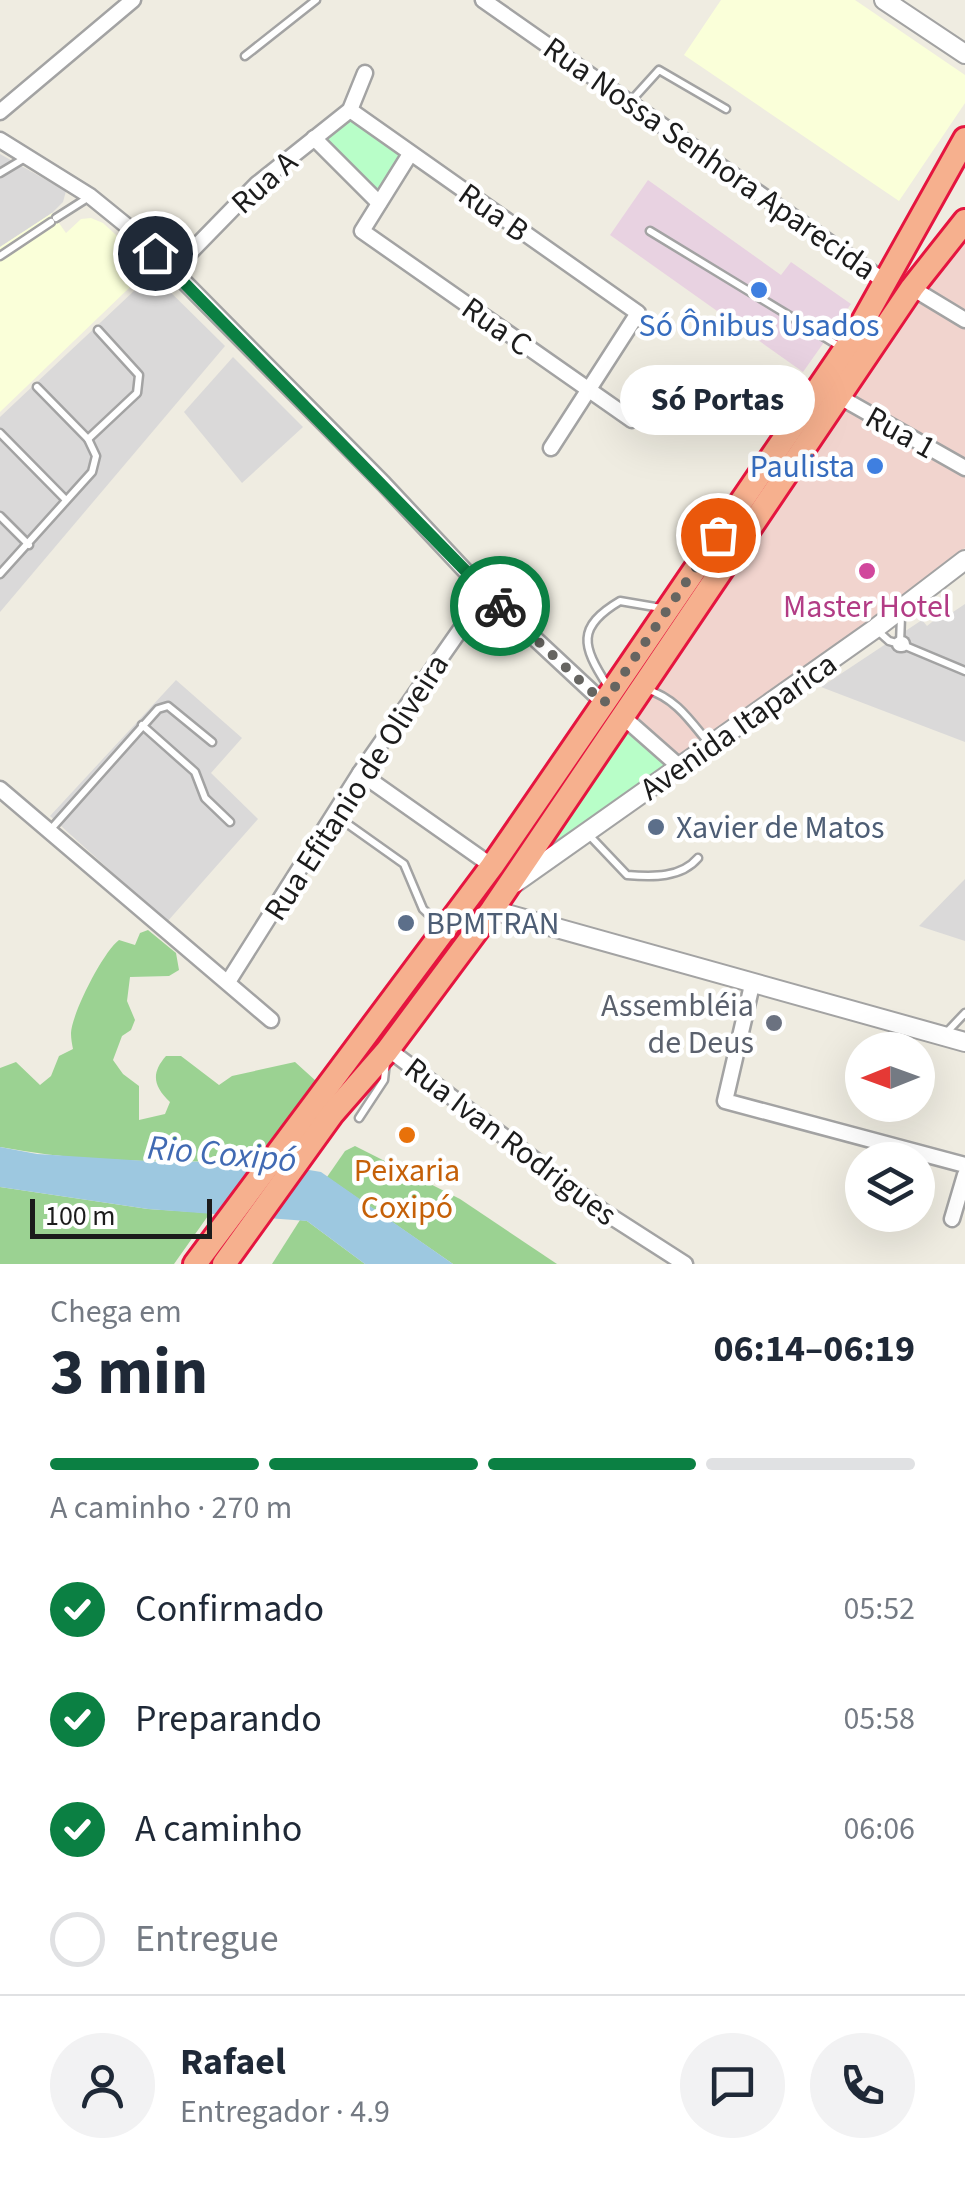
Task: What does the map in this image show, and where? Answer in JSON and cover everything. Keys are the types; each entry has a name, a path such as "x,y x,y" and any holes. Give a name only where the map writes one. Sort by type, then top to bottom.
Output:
{"highway":[{"path":"195,1264 320,1112 388,1050 516,877 667,610 844,350 887,282 965,139"},
{"path":"948,168 965,186"},
{"path":"224,1264 320,1112 445,929 613,704 641,688 912,288 965,221"}],"street":[{"path":"0,112 133,0"},
{"name":"Rua Nossa Senhora Aparecida","path":"483,0 887,282"},
{"path":"884,0 965,54"},
{"path":"350,110 365,73"},
{"name":"Rua A","path":"172,271 257,184 350,110"},
{"name":"Rua B","path":"350,110 638,313 588,390"},
{"name":"Rua A","path":"314,138 379,204"},
{"path":"0,140 90,196 138,235 486,593 680,768"},
{"path":"379,204 410,154"},
{"name":"Rua C","path":"379,204 362,231 632,420"},
{"path":"912,288 965,320"},
{"path":"551,448 588,390"},
{"name":"Rua 1","path":"838,396 965,468"},
{"name":"Avenida Itaparica","path":"516,877 680,768 965,560"},
{"name":"Rua Efitanio de Oliveira","path":"228,982 360,773 486,593"},
{"path":"360,773 492,866"},
{"path":"0,790 271,1020"},
{"path":"516,877 518,904 528,921"},
{"path":"492,910 965,1042"},
{"path":"752,985 725,1101 965,1165"},
{"name":"Rua Ivan Rodrigues","path":"388,1050 604,1212 685,1264"},
{"path":"952,1220 965,1174"}],"lane":[{"path":"245,56 316,0"},
{"path":"630,103 658,70 726,109"},
{"path":"0,173 26,157"},
{"path":"0,256 90,196"},
{"path":"650,231 844,350"},
{"path":"88,438 137,393 140,384 139,374 98,330"},
{"path":"0,574 92,472 96,456 88,438 37,387"},
{"path":"0,433 65,499"},
{"path":"0,516 29,544"},
{"path":"613,704 588,656 587,635 597,614 620,601 667,610"},
{"path":"901,644 898,625 908,602"},
{"path":"876,628 889,641 965,670"},
{"path":"641,688 679,706 711,746"},
{"path":"48,832 158,709 168,706 212,742"},
{"path":"142,725 195,772 205,798 230,822"},
{"path":"334,814 404,864 423,909 445,929"},
{"path":"587,833 627,875 686,871 698,858"},
{"path":"943,1036 964,1016"},
{"path":"358,1118 384,1080 388,1050"}],"shaded area":[{"path":"721,0 855,0 965,75 965,103 899,201 684,55"},
{"path":"0,154 66,191 63,202 52,213 0,247"},
{"name":"Só Ônibus Usados","path":"648,180 781,275 791,262 851,304 803,372 610,235"},
{"path":"52,213 66,233 81,219 103,223 151,267 0,412 0,247"},
{"path":"965,226 965,311 917,282"},
{"path":"152,274 225,346 0,612 0,417"},
{"path":"918,297 965,324 965,459 849,392"},
{"path":"233,357 303,427 242,483 184,412"},
{"path":"843,404 965,473 965,548 681,762 632,718"},
{"path":"965,604 965,742 821,687 922,620 927,626 947,610 950,614"},
{"path":"176,680 242,738 211,773 258,819 167,922 50,816"},
{"path":"965,879 965,941 919,926"}],"green space":[{"path":"350,114 404,156 378,199 318,139"},
{"path":"626,726 672,766 539,858"},
{"path":"148,930 176,953 179,970 169,976 130,977 127,1001 135,1020 131,1030 122,1036 113,1060 139,1086 139,1120 165,1114 170,1102 156,1079 166,1056 181,1056 219,1085 232,1076 295,1062 316,1081 256,1161 96,1159 0,1147 0,1068 16,1062 40,1085 51,1076 59,1056 73,1049 71,1033 77,1012 105,957 119,940 135,945 140,933"},
{"path":"355,1146 460,1199 557,1264 453,1264 327,1177 345,1151"},
{"path":"0,1187 148,1209 210,1213 174,1264 0,1264"},
{"path":"300,1220 307,1221 365,1264 272,1264"}],"water":[{"name":"Rio Coxipó","path":"0,1147 37,1154 162,1162 256,1161 321,1172 453,1264 365,1264 307,1221 148,1209 0,1187"}],"way so far":[{"path":"500,606 604,703 718,535"}],"place":[{"name":"Só Ônibus Usados","path":"759,290"},
{"name":"Paulista","path":"875,466"},
{"name":"Só Portas","path":"718,535"},
{"name":"Master Hotel","path":"867,571"},
{"name":"Xavier de Matos","path":"656,827"},
{"name":"BPMTRAN","path":"406,923"},
{"name":"Assembléia de Deus","path":"774,1023"},
{"name":"Peixaria Coxipó","path":"407,1135"}],"route":[{"path":"155,253 500,606"}]}
